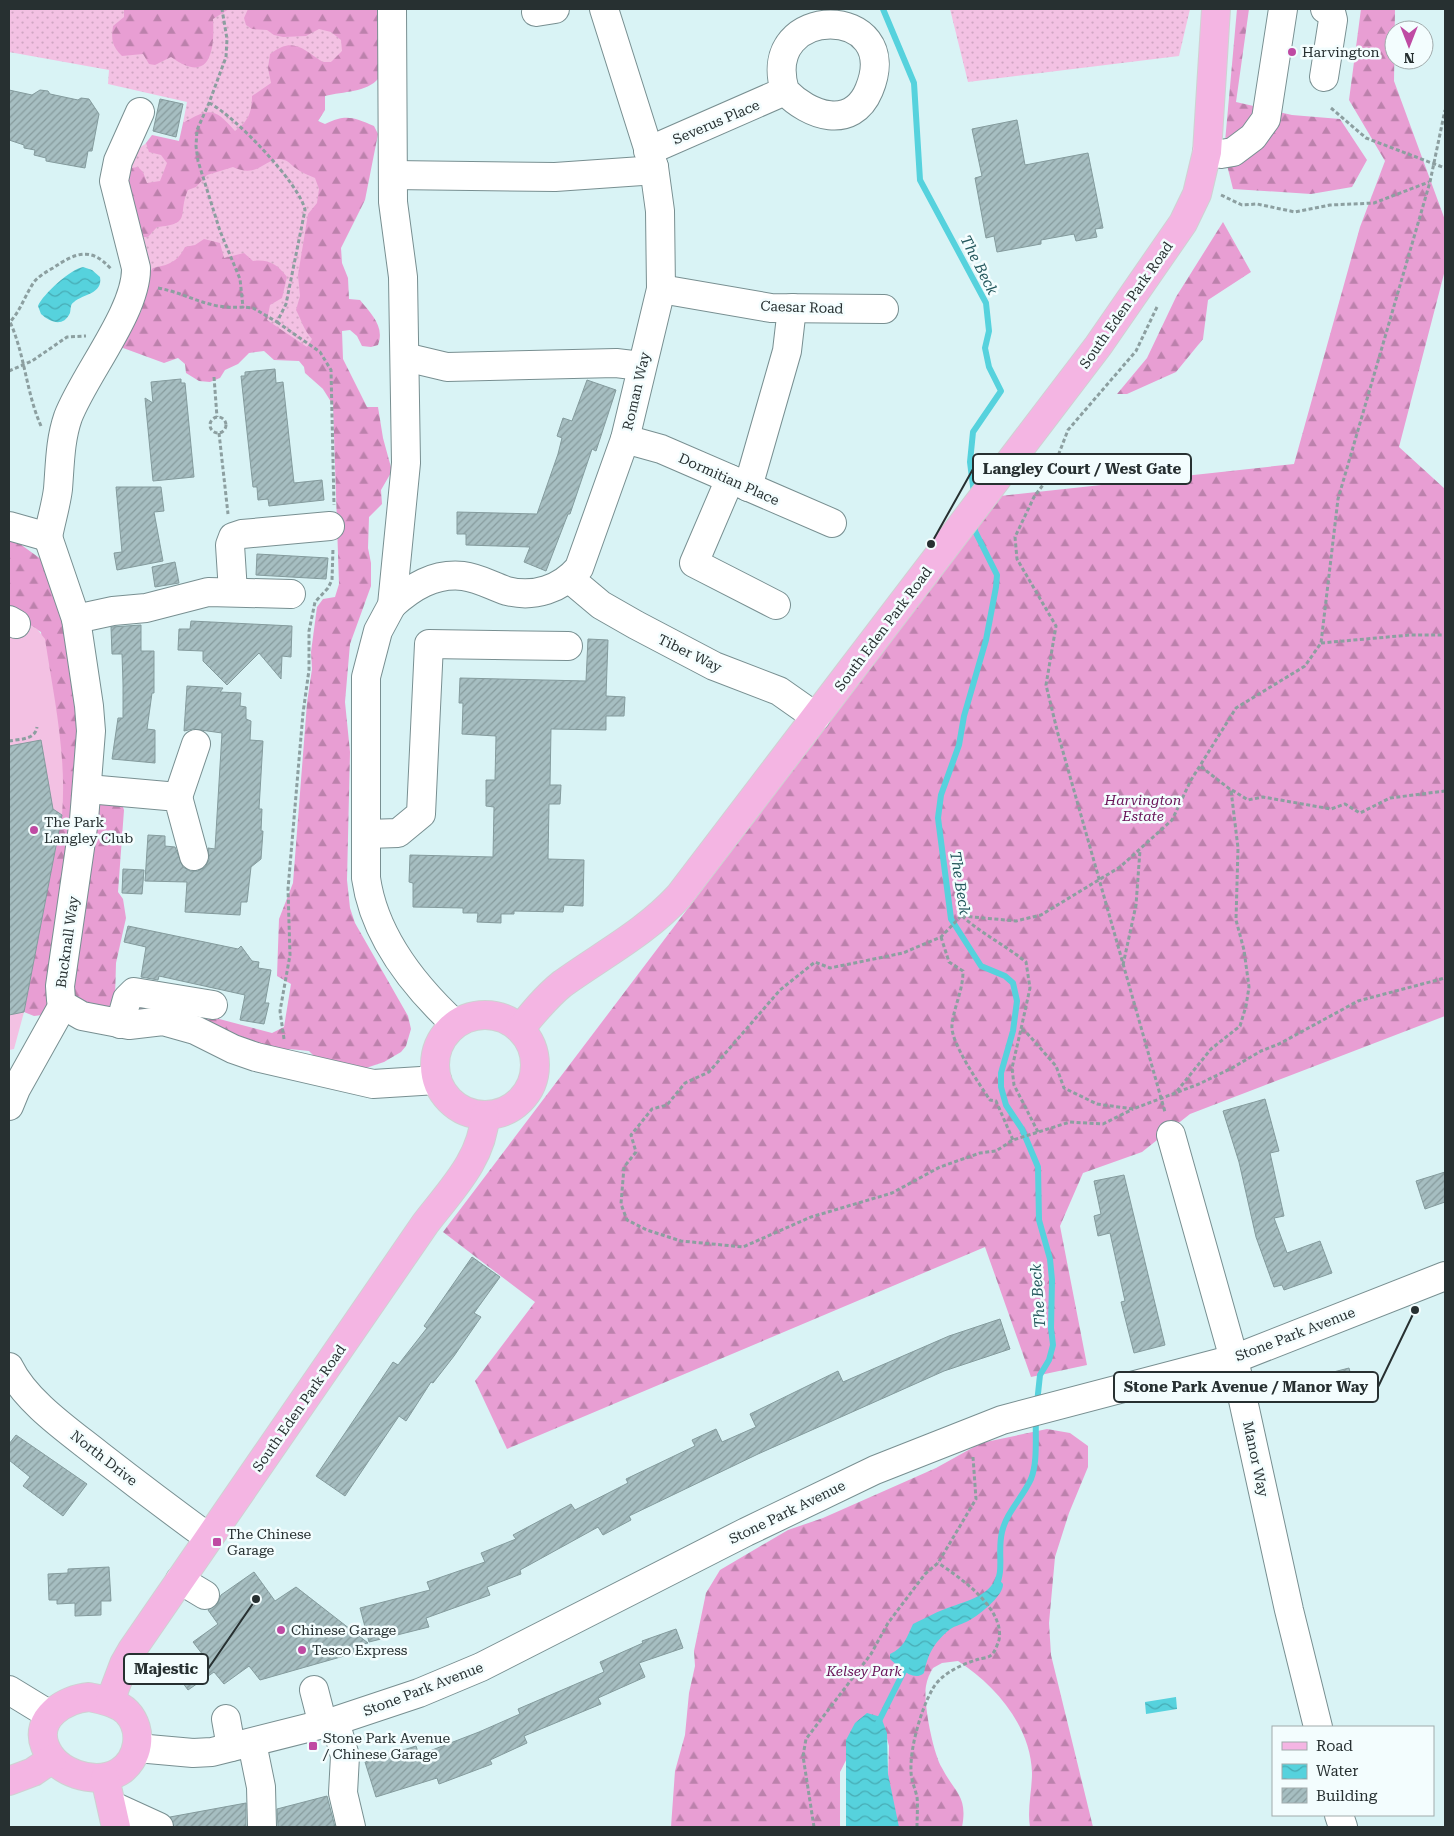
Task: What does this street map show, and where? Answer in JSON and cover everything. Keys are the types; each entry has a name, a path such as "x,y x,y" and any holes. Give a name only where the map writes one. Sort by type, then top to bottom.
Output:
{"main road":[{"name":"South Eden Park Road","path":"520,1029 562,985 627,942 664,913 696,875 1098,346 1174,237 1197,194 1208,152 1216,9"},
{"path":"481,1015 508,1021 520,1029 533,1054 534,1068 531,1084 524,1097 514,1106 502,1113 470,1114 450,1102 442,1092 437,1080 437,1052 444,1035 455,1024 468,1017 481,1015"},
{"name":"South Eden Park Road","path":"110,1701 128,1656 425,1224 474,1159 484,1131 485,1115"},
{"path":"88,1697 110,1701 127,1712 136,1736 137,1748 128,1767 105,1778 83,1776 71,1772 52,1759 44,1746 43,1736 50,1716 64,1704 76,1698 88,1697"},
{"path":"9,1781 33,1772 52,1759"},
{"path":"105,1778 115,1817"}],"street":[{"path":"392,9 393,202 403,277 406,463 392,605 378,631 366,677 366,878 370,903 388,945 434,1004 455,1024"},
{"name":"Roman Way","path":"570,579 579,568 625,439 641,366 662,289 660,211 651,159 604,9"},
{"path":"1208,152 1221,154 1233,152 1253,137 1266,119 1283,9"},
{"path":"1324,77 1333,20 1331,12 1325,9"},
{"name":"Severus Place","path":"393,176 555,177 642,171 651,159 785,91"},
{"path":"9,526 48,537 56,503 61,449 68,417 95,386 107,345 124,312 124,278 136,268 114,181 118,161 140,112"},
{"name":"Caesar Road","path":"662,289 772,308 884,308"},
{"path":"776,605 694,563 739,483 787,351 792,308"},
{"path":"405,357 447,367 616,363 641,366"},
{"name":"Dormitian Place","path":"625,439 662,449 832,523"},
{"path":"233,592 230,545 235,536 332,526"},
{"name":"Bucknall Way","path":"48,537 76,619 90,718 88,789 60,986 60,1000 63,1005 82,1016 120,1024 163,1021 195,1030 244,1054 373,1084 388,1085 437,1080"},
{"path":"392,605 415,587 442,576 464,576 526,594 560,586 570,579"},
{"name":"Tiber Way","path":"570,579 601,605 636,625 714,666 779,691 816,717"},
{"path":"76,619 113,611 146,608 208,592 291,594"},
{"path":"367,834 398,833 421,814 429,644 568,646"},
{"path":"194,856 178,798 196,744"},
{"path":"88,789 178,798"},
{"path":"120,1024 127,999 134,992 212,1005"},
{"path":"9,1106 16,1089 63,1005"},
{"name":"Manor Way","path":"1171,1135 1234,1359 1289,1610 1318,1726"},
{"name":"Stone Park Avenue","path":"137,1748 203,1753 241,1745 329,1723 454,1680 875,1470 968,1432 1002,1420 1234,1359 1445,1276"},
{"name":"North Drive","path":"9,1368 14,1379 54,1419 170,1510 209,1538"},
{"path":"180,1580 205,1595"},
{"path":"9,1690 50,1716"},
{"path":"314,1690 345,1756 343,1793 351,1827"},
{"path":"226,1719 241,1745 260,1787 262,1827"},
{"path":"115,1817 159,1827"}],"path":[{"path":"222,9 228,49 210,103 197,130 198,161 220,232 240,279 244,307"},
{"path":"210,103 227,114 252,140 290,182 303,203 304,218 286,304 276,322"},
{"path":"1331,108 1366,138 1445,168"},
{"path":"962,916 1016,921 1041,915 1120,867 1172,820 1200,766 1236,708 1305,666 1321,643 1338,499 1430,182 1445,110"},
{"path":"1215,202 1220,194 1242,205 1258,204 1295,212 1330,205 1374,203 1430,182"},
{"path":"61,449 50,444 47,440 32,406 23,365 9,322 21,308 35,280 68,257 79,254 89,255 101,260 124,278 179,293 206,305 253,308 320,352 331,370 332,580 328,588 315,602 309,632 308,670 288,889 290,956 280,1012 285,1041 284,1064"},
{"path":"1159,301 1136,351 1068,430 1051,474 1034,497 1015,537 1017,559 1056,626 1046,685 1058,734 1171,1135"},
{"path":"9,371 32,361 67,337 89,336 107,345"},
{"path":"214,377 217,417"},
{"path":"217,417 224,419 226,424 225,429 219,432 213,431 210,424 212,419 217,417"},
{"path":"219,432 229,524 235,536"},
{"path":"1321,643 1410,635 1445,635"},
{"path":"9,741 32,737 37,728"},
{"path":"1200,766 1231,790 1248,800 1263,797 1331,809 1345,804 1360,812 1390,798 1445,791"},
{"path":"1177,1091 1211,1049 1240,1026 1246,1006 1249,987 1244,950 1236,920 1238,848 1231,790"},
{"path":"1123,966 1136,905 1140,849"},
{"path":"962,916 941,937 903,953 830,968 815,962 780,990 709,1072 684,1083 667,1105 652,1109 631,1136 636,1152 624,1167 621,1204 627,1220 647,1230 681,1240 743,1247 811,1217 892,1193 940,1167 980,1153 996,1151 1013,1140 1070,1122 1103,1124 1133,1108 1232,1068 1358,1001 1445,978"},
{"path":"962,916 980,933 1006,946 1026,962 1030,988 1012,1068 1014,1085 1038,1132"},
{"path":"941,937 949,962 963,971 963,987 952,1026 955,1042 990,1100 996,1101 1013,1140"},
{"path":"1021,1029 1026,1032 1056,1066 1064,1088 1097,1104 1133,1108"},
{"path":"814,1827 803,1756 806,1739 871,1654 888,1623 925,1574 938,1563 976,1499 975,1469 968,1432"},
{"path":"917,1827 916,1796 911,1769 922,1713 933,1688 941,1678 966,1664 990,1657 997,1647 999,1626 993,1613 974,1590 938,1563"}],"shaded area":[{"path":"9,9 323,9 351,49 335,65 294,79 321,168 325,350 305,358 152,278 138,233 130,195 130,163 134,152 146,143 185,149 183,123 187,102 108,84 109,70 9,52"},
{"path":"950,9 1190,9 1179,56 968,82"},
{"name":"The Park Langley Club","path":"9,612 37,629 45,639 59,727 63,793 62,815 24,1012 14,1049 9,1050"}],"green space":[{"path":"124,9 229,9 213,19 211,52 207,61 202,66 194,67 184,65 171,57 155,65 149,64 143,54 122,56 114,46 112,35 113,26 124,17"},
{"path":"248,9 381,9 379,78 374,83 361,89 325,96 325,110 318,121 325,124 344,118 360,120 374,126 378,134 365,200 341,248 342,263 348,278 349,299 360,300 376,321 380,332 378,345 371,347 362,346 357,336 350,330 342,331 343,359 367,407 378,407 383,438 392,471 381,490 382,504 369,517 368,548 371,563 371,586 350,644 345,702 350,752 347,880 350,908 355,923 408,1016 411,1029 406,1046 401,1052 384,1062 366,1068 318,1060 309,1051 290,1049 280,1052 134,1010 136,1004 178,1008 272,1033 284,1027 291,984 277,976 279,919 293,883 307,703 312,669 311,652 317,607 323,599 335,597 339,584 333,405 323,389 305,373 304,367 299,361 274,360 264,351 249,353 238,364 225,370 220,378 210,382 199,381 186,373 185,364 178,358 164,363 115,345 135,316 141,312 146,277 153,268 172,262 185,247 195,245 204,239 220,243 224,258 244,253 253,261 268,262 280,269 287,277 282,298 270,305 267,320 307,347 312,339 296,310 300,296 298,275 308,214 317,203 319,189 315,178 286,161 278,159 250,171 233,167 207,175 196,187 188,190 180,220 168,226 157,227 148,237 139,237 126,182 131,168 138,167 143,172 147,183 160,181 167,163 161,155 149,152 146,143 152,135 179,141 183,123 206,112 217,114 235,131 240,127 249,115 252,96 271,83 268,68 270,54 278,49 285,46 298,46 323,62 331,62 342,51 341,40 331,32 319,29 306,36 283,37 274,35 267,30 252,29 246,25 244,18"},
{"path":"1237,9 1249,9 1236,102 1292,115 1340,119 1367,160 1352,187 1311,194 1233,189 1224,153"},
{"name":"Harvington Estate","path":"1361,9 1395,9 1395,20 1384,20 1384,70 1394,70 1394,81 1445,220 1445,270 1399,447 1445,489 1445,1016 1190,1114 1142,1152 1083,1173 1060,1226 1087,1365 1031,1377 985,1247 507,1449 475,1381 535,1302 443,1232 1000,496 1294,464 1360,227 1385,161 1349,100"},
{"path":"1223,222 1251,272 1208,300 1203,339 1176,372 1127,394 1117,394 1147,358 1176,297"},
{"path":"9,539 20,544 45,562 65,615 80,731 52,1002 42,1015 34,1016 24,1012 62,815 41,632 9,612"},
{"path":"101,802 122,804 124,810 118,892 123,899 126,918 116,963 115,998 108,1008 102,1009 73,999 71,988 75,978 98,810"},
{"name":"Kelsey Park","path":"1047,1429 1070,1433 1088,1446 1088,1467 1069,1513 1055,1557 1049,1623 1051,1655 1093,1827 1030,1827 1032,1773 1025,1739 1018,1723 997,1695 985,1682 958,1661 942,1663 933,1668 927,1681 925,1694 927,1715 935,1751 942,1768 962,1801 962,1827 893,1827 888,1777 889,1746 886,1735 860,1733 840,1772 840,1827 671,1827 675,1771 685,1735 689,1693 695,1666 694,1651 706,1593 720,1570 788,1530 823,1518 936,1468 981,1443"}],"water":[{"path":"83,267 92,270 100,277 98,287 92,293 78,299 71,305 70,313 64,321 52,321 41,314 38,306 45,295 65,277"},
{"path":"996,1576 1003,1584 995,1600 977,1616 943,1635 927,1660 924,1673 920,1676 911,1675 890,1659 890,1654 899,1649 907,1638 913,1624 982,1594 993,1583"},
{"path":"1176,1697 1177,1709 1146,1714 1145,1702"},
{"path":"867,1713 881,1717 887,1733 888,1774 899,1827 846,1827 846,1740 855,1723"}],"building":[{"path":"9,90 32,95 40,90 78,100 81,98 89,99 99,114 92,151 88,151 85,168 46,161 46,158 34,155 35,150 24,148 24,145 9,140"},
{"path":"160,99 183,104 176,137 153,131"},
{"path":"1017,120 1025,165 1088,153 1103,228 1095,229 1097,237 1076,241 1074,234 1041,240 1041,244 997,252 994,236 986,238 975,178 982,176 972,129"},
{"path":"275,369 276,383 283,382 294,483 322,480 324,500 269,506 268,499 258,500 257,487 253,487 241,376 245,376 245,372"},
{"path":"181,379 181,383 185,383 194,477 153,481 145,398 153,403 151,382"},
{"path":"587,380 616,390 596,451 592,449 570,514 568,514 546,571 524,562 530,547 466,545 466,534 457,534 457,512 537,514 558,454 562,438 557,436 563,418 572,421"},
{"path":"116,487 161,487 164,511 154,512 163,561 117,570 114,553 122,552"},
{"path":"257,554 328,558 326,579 256,575"},
{"path":"175,562 179,583 155,587 152,567"},
{"path":"191,621 292,626 291,657 282,656 281,679 259,653 227,685 203,661 203,651 178,650 179,629 190,629"},
{"path":"141,625 141,651 154,651 154,693 152,693 147,729 155,730 155,763 112,759 118,718 123,718 123,684 122,654 112,654 111,627"},
{"path":"588,639 608,640 606,696 625,697 624,716 606,716 606,730 551,729 550,785 561,785 560,804 549,804 548,859 584,860 583,906 564,905 563,912 514,911 514,914 501,914 501,923 477,922 478,913 463,913 463,908 413,907 413,883 409,882 410,855 493,857 494,807 486,806 486,780 495,780 496,736 462,734 463,703 459,703 460,678 586,681"},
{"path":"187,686 223,688 220,692 241,693 240,706 246,707 246,719 251,721 250,740 263,741 259,809 262,809 261,831 263,831 261,859 251,867 247,902 241,902 240,915 185,912 187,882 145,881 148,835 165,836 165,846 175,847 183,867 190,871 198,871 205,867 209,860 208,848 215,849 222,733 193,729 184,731"},
{"path":"41,740 53,809 62,815 24,1012 9,1015 9,746"},
{"path":"123,869 144,870 142,894 122,893"},
{"path":"128,926 238,949 241,946 252,961 259,962 258,968 271,970 265,1003 269,1003 264,1024 240,1020 245,995 159,976 158,980 141,977 146,947 124,942"},
{"path":"1265,1099 1279,1151 1270,1153 1284,1216 1274,1218 1287,1253 1320,1241 1332,1273 1284,1290 1282,1285 1274,1287 1256,1237 1239,1162 1223,1111"},
{"path":"1445,1172 1445,1202 1425,1209 1416,1181"},
{"path":"1124,1175 1165,1345 1134,1353 1121,1302 1125,1301 1110,1233 1098,1236 1094,1216 1101,1214 1094,1181"},
{"path":"472,1257 500,1277 474,1313 481,1317 454,1356 433,1383 431,1382 406,1421 399,1416 345,1496 316,1476 393,1362 398,1365 427,1328 424,1326"},
{"path":"1000,1319 1010,1349 944,1371 758,1454 629,1516 631,1520 603,1535 598,1527 520,1570 521,1574 487,1587 490,1595 426,1618 429,1627 369,1642 360,1608 430,1590 427,1582 485,1562 481,1553 516,1539 513,1535 571,1504 575,1510 628,1483 626,1479 695,1446 692,1440 716,1429 722,1442 756,1427 750,1414 838,1371 843,1382 949,1336"},
{"path":"1349,1368 1355,1391 1308,1402 1304,1383 1314,1380 1314,1377"},
{"path":"16,1435 87,1484 63,1516 23,1486 30,1477 9,1460 9,1444"},
{"path":"109,1567 111,1601 101,1601 101,1615 75,1616 75,1603 57,1604 57,1600 49,1600 48,1574 68,1573 68,1569"},
{"name":"Chinese Garage","path":"254,1572 275,1601 296,1587 368,1643 358,1645 358,1652 260,1680 249,1666 224,1684 214,1672 188,1690 177,1675 203,1655 193,1642 218,1624 208,1610 218,1603 221,1595"},
{"path":"676,1629 683,1648 639,1663 645,1677 598,1698 601,1704 524,1736 527,1743 490,1760 492,1764 439,1784 437,1778 376,1797 365,1762 416,1746 419,1755 479,1732 520,1714 518,1709 604,1672 600,1662 643,1643 642,1641"},
{"path":"327,1796 335,1827 278,1827 277,1809"},
{"path":"246,1803 246,1827 174,1827 170,1817"}],"waterway":[{"name":"The Beck","path":"883,9 914,83 920,180 986,303 989,331 985,348 989,367 1001,391 973,432 970,462 974,494"},
{"name":"The Beck","path":"974,524 975,531 997,575 996,587 986,640 964,716 959,745 941,795 938,818 951,919 981,966 1005,976 1013,983 1017,1001 1013,1031 1001,1073 1001,1087 1006,1105 1022,1129 1038,1167 1039,1220 1050,1259 1052,1280 1051,1328 1053,1345 1049,1360 1040,1375 1037,1403"},
{"name":"The Beck","path":"995,1588 1000,1574 1001,1539 1004,1525 1028,1486 1033,1472 1036,1418"},
{"name":"The Beck","path":"878,1723 907,1665"}],"place":[{"name":"Harvington","path":"1292,52"},
{"name":"Langley Court / West Gate","path":"931,544"},
{"name":"The Park Langley Club","path":"34,830"},
{"name":"Stone Park Avenue / Manor Way","path":"1415,1310"},
{"name":"The Chinese Garage","path":"217,1542"},
{"name":"Majestic","path":"256,1599"},
{"name":"Chinese Garage","path":"281,1630"},
{"name":"Tesco Express","path":"302,1650"},
{"name":"Stone Park Avenue / Chinese Garage","path":"313,1746"}]}
